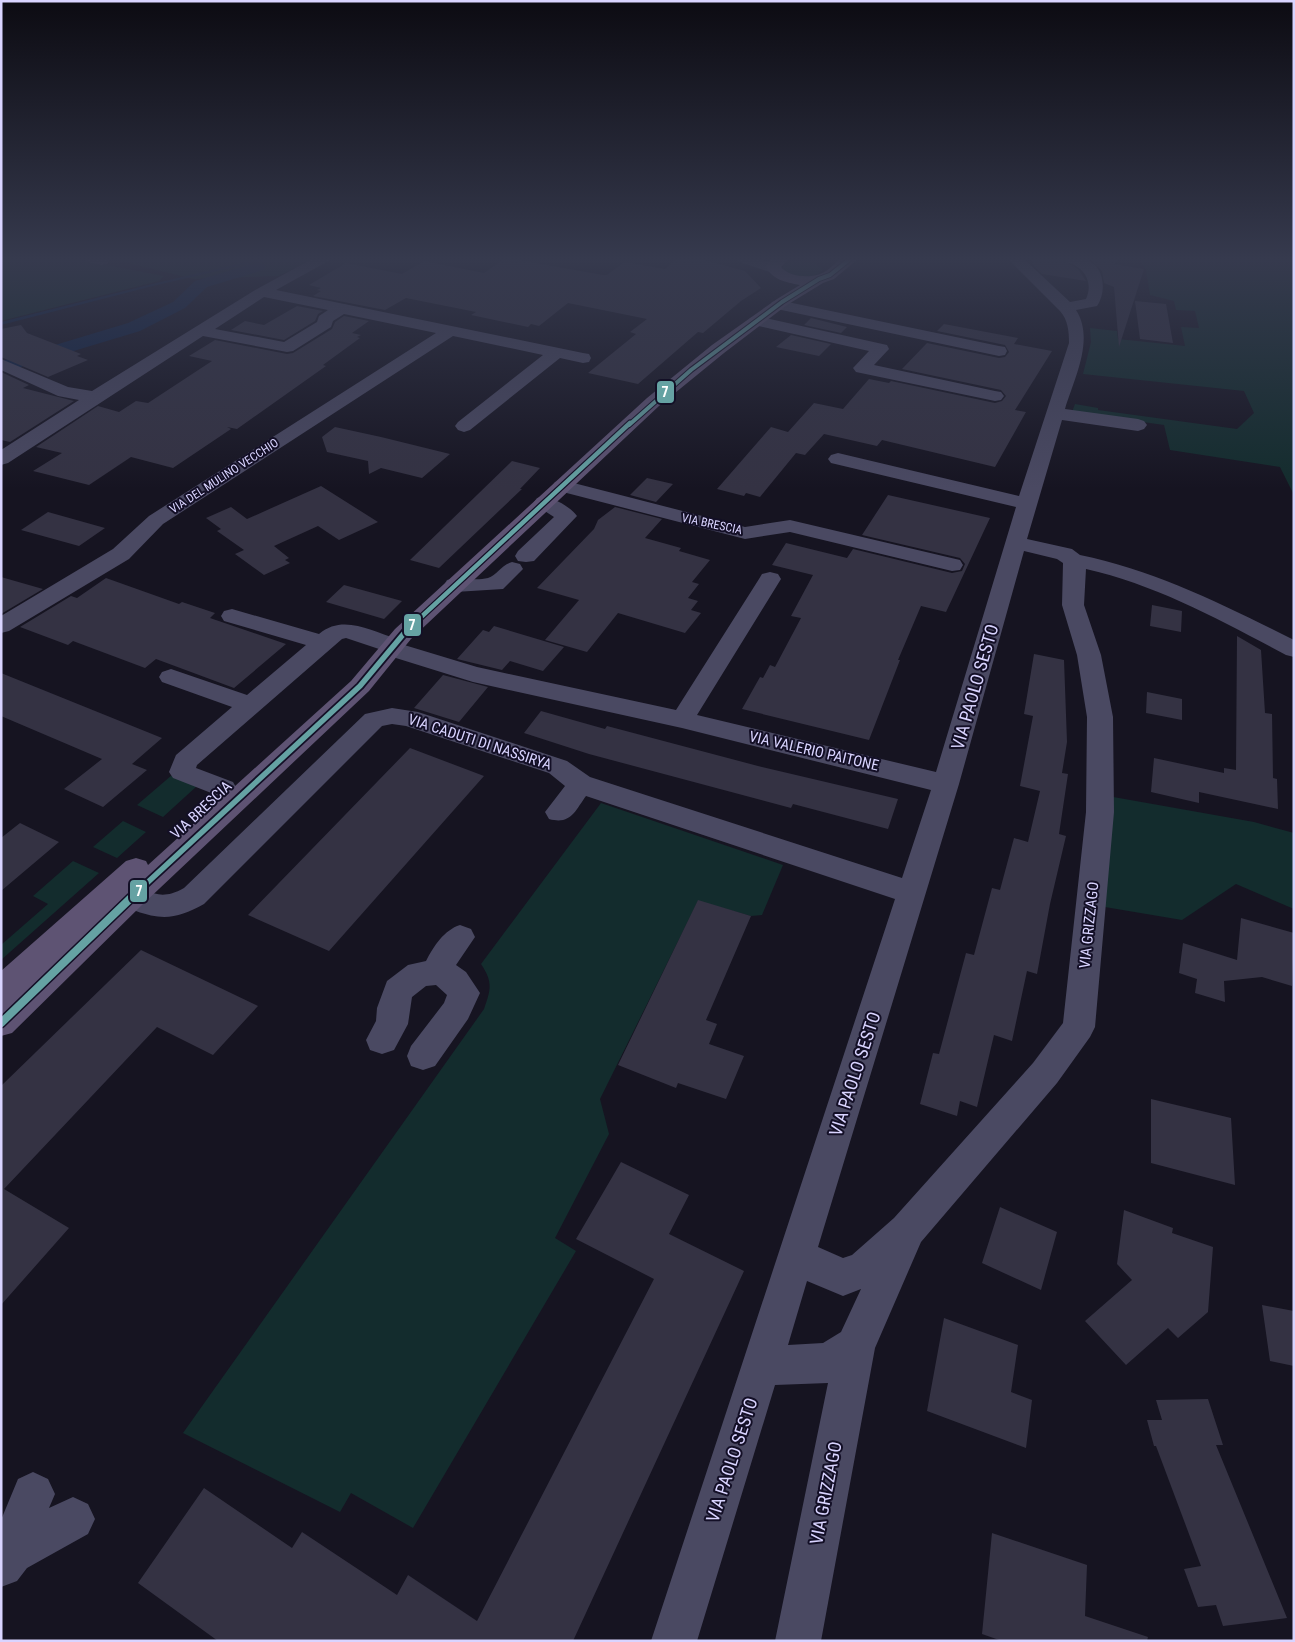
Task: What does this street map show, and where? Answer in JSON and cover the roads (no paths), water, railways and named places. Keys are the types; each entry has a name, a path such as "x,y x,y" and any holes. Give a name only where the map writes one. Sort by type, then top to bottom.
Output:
{"main road":[{"name":"VIA BRESCIA","path":"1,990 342,680 394,642 660,396 698,364 736,336"},
{"name":"VIA BRESCIA","path":"1,1023 132,897 360,686 394,642"}],"street":[{"path":"1,459 194,336"},
{"path":"226,336 287,347 306,336"},
{"name":"VIA DEL MULINO VECCHIO","path":"1,626 120,554 156,520 443,336"},
{"path":"473,336 583,358"},
{"path":"822,336 882,349 862,368 994,396"},
{"path":"927,336 999,351"},
{"name":"VIA PAOLO SESTO","path":"674,1641 946,784 969,672 1016,543 1076,343 1077,336"},
{"path":"464,426 556,352"},
{"path":"4,366 64,392 94,398"},
{"path":"1054,413 1138,426"},
{"path":"838,459 1027,504"},
{"name":"VIA BRESCIA","path":"562,486 745,532 790,526 952,565"},
{"path":"455,585 495,584 567,516 544,502"},
{"path":"1016,543 1064,554 1073,560 1102,565 1192,597 1294,650"},
{"name":"VIA GRIZZAGO","path":"796,1257 843,1277 864,1269 907,1231 1045,1073 1079,1027 1100,812 1100,717 1089,655 1074,605 1075,568 1073,560"},
{"path":"682,720 770,579"},
{"path":"232,616 323,643"},
{"name":"VIA VALERIO PAITONE","path":"224,788 182,772 185,761 208,730 251,705 334,634 346,630 394,642 473,674 899,768 946,784"},
{"path":"171,677 251,705"},
{"name":"VIA CADUTI DI NASSIRYA","path":"132,897 156,908 179,906 194,896 374,720 392,716 408,718 558,766 581,784 912,893"},
{"path":"559,812 581,784"},
{"path":"438,972 442,960 460,937"},
{"path":"382,1040 392,1024 393,1008 398,990 419,974 438,972 455,981 464,993 458,1010 423,1056"},
{"name":"VIA GRIZZAGO","path":"798,1641 855,1346 907,1231"},
{"path":"762,1366 828,1363 855,1346"},
{"path":"6,1559 33,1494"},
{"path":"6,1559 73,1519"}],"waterway":[{"path":"8,365 105,336"}]}
